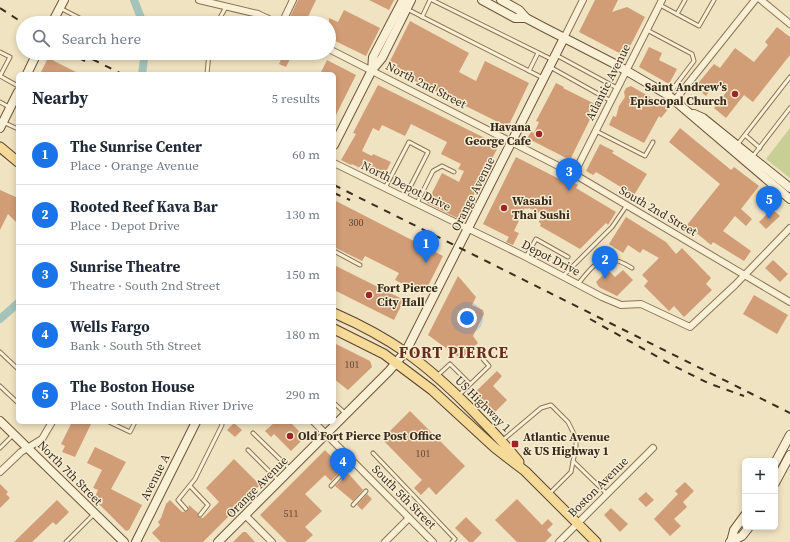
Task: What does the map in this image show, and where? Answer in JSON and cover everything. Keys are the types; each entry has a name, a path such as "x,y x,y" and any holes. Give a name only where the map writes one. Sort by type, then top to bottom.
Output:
{"main road":[{"path":"0,147 16,160"},
{"name":"US Highway 1","path":"336,315 370,330 406,351 437,376 503,441 525,471"},
{"name":"US Highway 1","path":"336,330 363,342 397,363 450,404 495,448 525,471 596,542"}],"street":[{"path":"200,0 262,16"},
{"path":"285,16 293,0"},
{"path":"336,139 372,70 373,57 403,5 412,0"},
{"path":"482,0 515,18 526,18"},
{"path":"501,0 519,10 526,18 626,71 671,98 691,113 703,118 790,188"},
{"name":"Orange Avenue","path":"218,542 397,363 406,351 469,229 583,0"},
{"path":"671,98 755,0"},
{"path":"761,0 790,24"},
{"name":"Atlantic Avenue","path":"574,174 661,3"},
{"path":"56,16 62,4"},
{"name":"North 2nd Street","path":"336,52 512,142"},
{"path":"28,72 34,60"},
{"path":"2,125 16,96"},
{"path":"691,113 699,123 790,199"},
{"name":"South 2nd Street","path":"512,142 574,174 790,302"},
{"name":"North Depot Drive","path":"336,164 469,229"},
{"path":"745,274 790,228"},
{"name":"Depot Drive","path":"469,229 621,305 641,304 690,327 745,274"},
{"path":"0,472 18,455 42,439 51,424"},
{"name":"Avenue A","path":"136,542 195,424"},
{"name":"South 5th Street","path":"316,424 433,542"},
{"name":"North 7th Street","path":"2,426 14,434 124,542"},
{"path":"778,458 790,435"},
{"name":"Boston Avenue","path":"558,542 653,448"},
{"path":"778,477 790,455"},
{"path":"245,515 272,542"},
{"path":"385,542 409,518"},
{"path":"730,542 734,530 742,519"},
{"path":"730,542 742,536 747,530"}],"lane":[{"path":"422,17 431,0 553,61 617,88"},
{"path":"677,14 684,0"},
{"path":"661,3 699,26 714,0"},
{"path":"62,4 80,16"},
{"path":"403,5 422,17 544,78"},
{"path":"221,16 227,6"},
{"path":"647,30 692,54 694,61 671,98"},
{"path":"0,52 10,57 0,76 16,85"},
{"path":"529,71 538,53"},
{"path":"207,72 208,60"},
{"path":"553,61 611,101"},
{"path":"737,145 790,77"},
{"path":"0,102 10,108"},
{"path":"752,158 790,108"},
{"path":"2,125 16,128"},
{"path":"596,131 645,156 654,142"},
{"path":"745,135 760,148"},
{"path":"386,188 408,142 428,152 405,197"},
{"path":"417,203 433,171 442,166 454,172"},
{"path":"563,276 612,227 627,206"},
{"path":"526,257 536,239 568,257"},
{"path":"336,252 360,264"},
{"path":"578,284 591,268 604,259 619,260 632,268"},
{"path":"0,352 16,367"},
{"path":"458,396 489,366 483,359"},
{"path":"437,376 450,364 470,384"},
{"path":"0,386 16,401"},
{"path":"336,405 346,414"},
{"path":"503,441 541,408 551,405 568,422 576,438 576,447 571,472 549,494"},
{"path":"113,424 130,432 134,424"},
{"path":"186,509 178,500 190,486 222,426 222,424"},
{"path":"253,433 290,470"},
{"path":"0,448 14,434"},
{"path":"248,450 279,481"},
{"path":"373,453 455,539 452,542"},
{"path":"573,461 607,494"},
{"path":"331,486 346,470"},
{"path":"190,486 208,505 200,515"},
{"path":"353,505 366,491"},
{"path":"66,542 94,514"}],"green space":[{"path":"790,128 790,178 766,159"}],"building":[{"path":"298,0 316,0 308,16 290,16"},
{"path":"369,0 394,0 389,10"},
{"path":"595,0 618,0 612,12 627,7 645,17 625,56 579,32"},
{"path":"344,10 380,28 366,56 336,41 336,21 338,22"},
{"path":"410,21 469,53 459,72 476,81 485,61 529,83 508,127 387,67"},
{"path":"777,27 790,37 790,55 753,102 744,95 726,118 714,108 727,91 715,83 706,96 695,87 714,64 720,68 735,48 754,62 768,45 765,42"},
{"path":"649,47 662,53 659,60 677,69 669,84 639,67"},
{"path":"47,60 52,60 76,72 41,72"},
{"path":"281,60 290,60 286,67 279,64"},
{"path":"327,60 356,75 336,115 336,72 321,72"},
{"path":"556,83 597,105 570,160 527,138 531,132 534,133 539,122 536,121"},
{"path":"378,85 499,145 461,220 427,203 442,173 459,182 464,171 458,169 461,164 441,154 447,142 411,124 405,136 382,125 379,131 373,128 362,151 391,162 382,179 341,160 356,134 353,133"},
{"path":"631,86 669,108 661,118 659,116 644,143 609,125 613,116 616,117 619,106 625,97 624,92 626,88"},
{"path":"680,128 731,170 734,167 759,186 741,209 752,219 746,226 735,216 723,231 751,251 744,261 713,242 711,245 687,225 720,184 669,142"},
{"path":"600,144 614,151 612,153 647,174 634,195 596,172 593,175 586,171"},
{"path":"516,157 571,185 573,182 578,185 576,188 616,212 608,225 606,223 580,249 540,226 541,224 539,222 541,214 529,208 525,208 514,231 519,233 513,245 506,242 509,237 483,224"},
{"path":"0,190 16,197 16,222 8,214 0,230"},
{"path":"336,201 443,256 424,294 395,280 399,273 365,256 362,261 336,248"},
{"path":"772,209 780,216 766,229 759,222"},
{"path":"626,217 666,242 676,254 682,248 711,278 706,284 712,290 684,317 674,306 669,311 644,286 648,281 642,275 659,258 643,249 640,253 628,245 623,253 609,244"},
{"path":"773,260 788,274 780,282 765,268"},
{"name":"Fort Pierce City Hall","path":"336,266 404,300 394,320 336,291"},
{"path":"608,270 615,277 623,270 633,280 617,296 599,287 596,282"},
{"path":"458,276 476,297 472,305 483,310 484,314 473,336 478,343 461,359 428,335"},
{"path":"754,295 788,315 777,334 743,314"},
{"path":"336,344 370,361 372,367 348,390 336,381"},
{"path":"497,371 502,376 493,386 507,400 490,417 470,397"},
{"path":"410,411 465,466 436,495 429,487 421,495 414,488 422,480 382,439"},
{"path":"71,424 91,424 75,457 62,452 65,446 61,444"},
{"path":"233,424 235,424 242,430 235,437 227,430"},
{"name":"Old Fort Pierce Post Office","path":"273,424 292,424 305,437 291,451 274,434 271,437 265,431"},
{"path":"95,447 126,462 111,489 142,505 129,530 126,531 94,499 98,490 93,488 102,470 87,463"},
{"path":"325,450 343,469 331,481 325,475 305,494 322,511 305,527 313,535 305,542 287,542 260,515"},
{"path":"234,459 260,485 203,542 161,542 152,533 160,525 158,522 166,504 170,500 182,512 188,511 189,505 198,513 198,517 203,518 219,502 206,488"},
{"path":"348,473 363,490 353,501 335,486"},
{"path":"685,482 694,491 683,502 687,507 674,519 681,526 670,536 654,519 678,494 675,491"},
{"path":"0,484 8,492 6,494 10,498 0,508"},
{"path":"646,492 654,500 646,507 638,499"},
{"path":"367,494 372,499 362,510 357,505"},
{"path":"517,499 542,525 548,519 553,524 547,530 552,535 545,542 517,542 495,520"},
{"path":"57,500 69,512 56,525 53,522 32,542 14,542"},
{"path":"611,508 628,524 620,532 604,515"},
{"path":"466,517 482,533 473,542 469,542 455,528"},
{"path":"243,532 246,532 255,542 233,542"}],"waterway":[{"path":"134,0 140,16"},
{"path":"142,72 144,60"},
{"path":"0,319 16,305"}],"railway":[{"path":"0,8 16,18"},
{"path":"94,60 118,72"},
{"path":"336,186 790,413"},
{"path":"336,194 350,200"},
{"path":"590,319 674,366 708,383 744,396"}],"place":[{"name":"Saint Andrew's Episcopal Church","path":"735,94"},
{"name":"Havana George Cafe","path":"539,134"},
{"name":"Sunrise Theatre","path":"569,191"},
{"name":"Wasabi Thai Sushi","path":"504,208"},
{"name":"The Boston House","path":"769,219"},
{"name":"The Sunrise Center","path":"426,263"},
{"name":"Rooted Reef Kava Bar","path":"605,279"},
{"name":"Fort Pierce City Hall","path":"369,295"},
{"name":"Old Fort Pierce Post Office","path":"290,436"},
{"name":"Atlantic Avenue & US Highway 1","path":"515,444"},
{"name":"Wells Fargo","path":"343,481"}],"district":[{"name":"FORT PIERCE","path":"454,352"}]}
